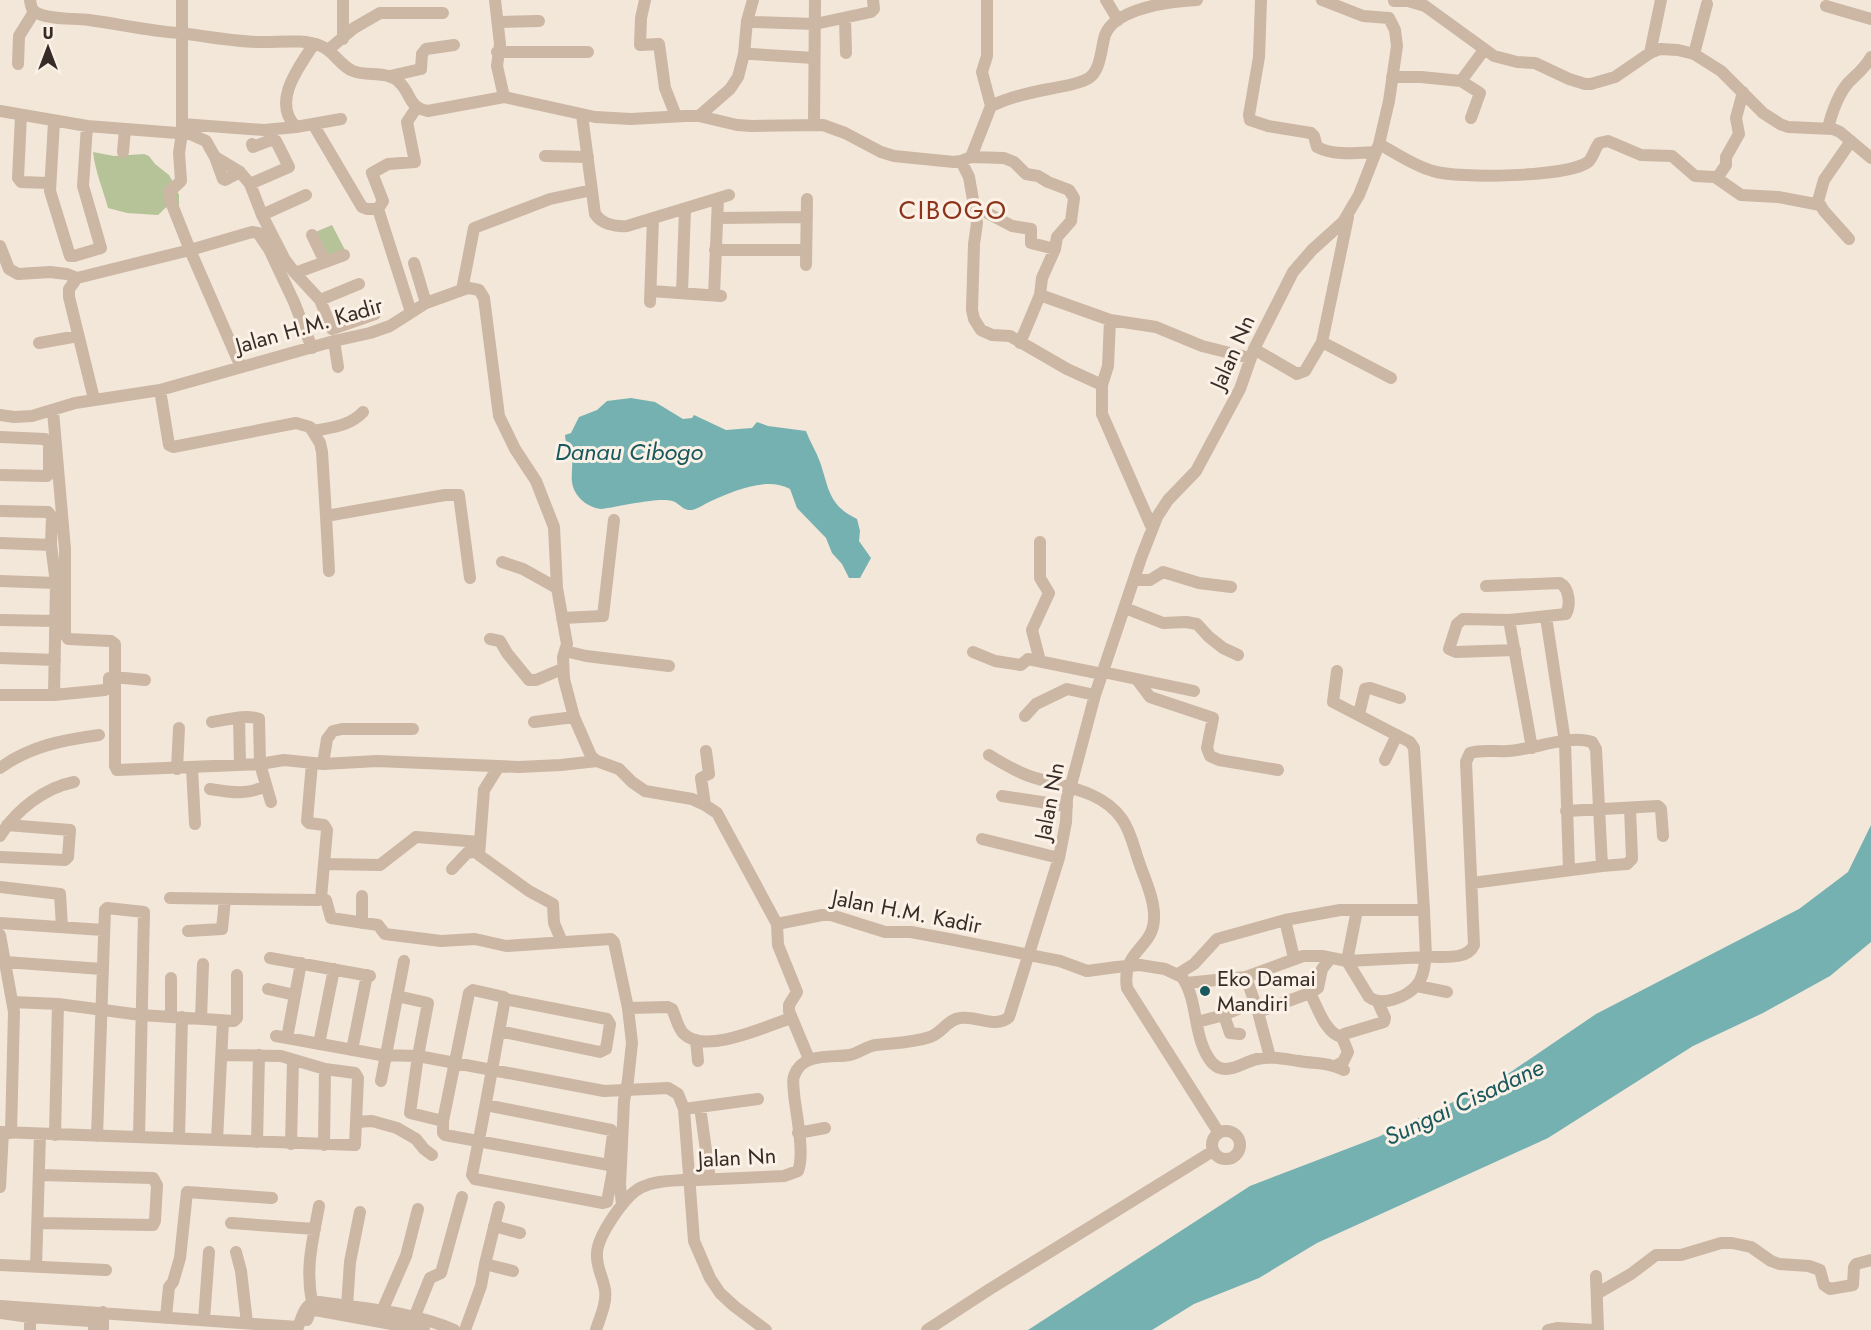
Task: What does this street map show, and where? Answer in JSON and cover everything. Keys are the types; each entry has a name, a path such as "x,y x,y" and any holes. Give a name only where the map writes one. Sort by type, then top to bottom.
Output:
{"street":[{"path":"182,0 182,128 178,153 181,181 169,194 190,250 241,367"},
{"path":"343,0 343,39"},
{"path":"495,0 500,44 497,66 504,97"},
{"path":"645,0 641,18 640,45 659,44 665,88 676,116"},
{"path":"699,116 730,89 738,77 744,54 747,21 753,0"},
{"path":"814,124 815,0"},
{"path":"753,22 815,24 845,19 871,12 874,9 873,0"},
{"path":"987,0 987,56 982,72 992,106 966,159 978,223 974,244 972,310 974,319 981,330 992,335 1010,336 1067,369 1102,385"},
{"path":"1106,0 1118,20"},
{"path":"992,106 1026,93 1088,79 1097,68 1106,32 1118,20 1152,6 1173,1 1197,0"},
{"path":"1261,0 1259,57 1250,120 1268,126 1311,134 1314,136 1316,146 1320,149 1337,153 1377,148 1433,172 1493,176 1528,175 1580,166 1588,162 1599,143 1605,141 1636,154 1672,156 1695,176 1717,178 1741,195 1778,196 1820,205"},
{"path":"1322,0 1363,16 1389,18 1394,0 1425,6 1494,56 1517,62 1535,63 1569,79 1592,84 1626,71 1650,53 1660,49 1669,48 1694,54 1721,72 1769,118 1788,127 1828,128 1840,132 1871,158"},
{"path":"1650,53 1661,0"},
{"path":"1694,54 1707,4"},
{"path":"18,64 19,36 32,6 45,16 138,29 256,42 314,44 328,50 355,72 390,76 422,69 422,54 426,49 454,45"},
{"path":"1826,6 1871,19"},
{"path":"328,50 354,28 380,13 443,13"},
{"name":"Jalan Nn","path":"596,1330 606,1297 598,1270 598,1248 607,1228 633,1193 644,1186 663,1181 792,1174 798,1171 800,1166 794,1076 809,1059 850,1055 874,1045 895,1045 928,1038 958,1018 1005,1021 1011,1012 1059,858 1067,802 1095,695 1152,528 1168,500 1196,471 1240,389 1252,354 1293,272 1348,215 1359,195 1377,148 1392,77 1396,46 1395,30 1389,18"},
{"path":"845,19 846,53"},
{"path":"498,22 539,21"},
{"path":"296,127 289,120 286,112 289,86 314,44"},
{"path":"1461,81 1484,50"},
{"path":"498,52 588,52"},
{"path":"751,54 814,58"},
{"path":"1828,128 1833,108 1840,94 1871,57"},
{"path":"390,76 401,84 412,104 428,111 504,97 582,115 631,119 699,116 752,126 814,124 832,127 881,152 894,156 1004,158 1014,162 1026,174 1038,176 1070,190 1074,198 1071,221 1057,237 1055,249 1042,278 1040,295 1020,343"},
{"path":"1392,77 1461,81 1480,93 1471,118"},
{"path":"1717,178 1726,165 1726,157 1739,134 1736,118 1743,92"},
{"path":"313,124 362,207 378,208 383,201 372,173 388,164 415,162 407,122 417,107"},
{"path":"0,111 54,122 125,129 264,130 341,119"},
{"path":"582,115 595,214 603,222 614,226 627,226 723,197 717,218 715,250 718,295 682,293 651,297 653,219"},
{"path":"21,116 18,178 21,182 50,183"},
{"path":"54,122 50,191 70,256 101,248 83,186 87,126"},
{"path":"182,128 206,141 215,157 240,172 250,184 277,245 295,273 320,300 333,335 338,367"},
{"path":"123,152 125,129"},
{"path":"250,184 289,167 276,141 271,140 253,147 252,144"},
{"path":"1850,239 1820,205 1819,196 1824,180 1851,141"},
{"path":"545,156 588,157"},
{"path":"592,190 550,199 474,228 462,290 469,288 479,290 484,298 492,345 499,416 515,449 536,481 550,515 555,537 557,588 567,644 562,669 574,717 591,756 597,761 620,769 632,782 645,791 692,799 717,813 777,924 778,945 797,992 789,1005 791,1018 809,1059"},
{"path":"262,215 306,195"},
{"path":"806,265 807,199"},
{"path":"974,206 1012,226 1031,229 1031,243 1055,249"},
{"path":"378,208 411,312"},
{"path":"682,293 685,209"},
{"path":"1040,295 1110,320 1156,327 1202,346 1252,354 1297,374 1305,371 1322,342 1348,215"},
{"path":"717,218 807,217"},
{"path":"0,246 9,269 18,274 50,272 77,278 252,232 258,233 269,249 294,302 312,348"},
{"path":"312,235 325,262"},
{"path":"715,250 806,250"},
{"path":"295,273 344,255"},
{"path":"414,263 426,303"},
{"path":"77,278 69,289 69,297 94,399"},
{"path":"320,300 359,284"},
{"name":"Jalan H.M. Kadir","path":"0,415 22,417 94,399 160,390 312,348 333,335 370,333 390,326 426,303 462,290"},
{"path":"333,335 375,314"},
{"path":"1110,320 1108,366 1102,385 1102,414 1152,528"},
{"path":"39,343 78,336"},
{"path":"1322,342 1390,378"},
{"path":"160,390 169,444 173,447 296,423 310,427 314,431 322,452 329,571"},
{"path":"53,411 65,549 65,634 68,639 114,642 116,768 120,771 260,764 284,760 318,763 376,761 499,766 561,765 597,761"},
{"path":"314,431 349,423 363,412"},
{"path":"0,437 48,441 49,474 45,477 0,475"},
{"path":"326,516 445,495 459,495 470,578"},
{"path":"0,512 50,514 57,621 54,695"},
{"path":"562,618 603,616 614,520"},
{"path":"1040,542 1040,578 1049,593 1032,630 1040,661"},
{"path":"0,543 51,545"},
{"path":"502,562 523,569 557,588"},
{"path":"1134,580 1150,580 1163,572 1199,582 1231,587"},
{"path":"0,581 56,583"},
{"path":"1486,586 1560,583 1567,591 1568,610 1566,614 1509,620 1463,620 1457,624 1449,649 1456,652 1515,650"},
{"path":"1125,608 1163,623 1186,621 1197,624 1223,648 1238,655"},
{"path":"1546,617 1565,742 1569,870"},
{"path":"0,620 57,621"},
{"path":"1509,620 1532,748"},
{"path":"490,639 500,640 510,656 532,681 562,669"},
{"path":"0,695 54,695 105,690 109,687 109,650 107,648 56,646"},
{"path":"566,651 586,656 669,666"},
{"path":"973,652 995,662 1021,665 1028,659 1194,691"},
{"path":"0,658 56,660"},
{"path":"1337,671 1334,702 1410,742 1416,755 1424,910 1424,970 1417,986 1395,999 1378,1002"},
{"path":"114,677 145,680"},
{"path":"1138,681 1150,697 1213,718 1207,748 1210,756 1218,760 1278,770"},
{"path":"1359,714 1365,689 1370,688 1400,698"},
{"path":"1024,716 1036,704 1067,689 1095,695"},
{"path":"534,722 574,717"},
{"path":"239,718 240,764"},
{"path":"212,722 239,718 259,719 260,764 271,802"},
{"path":"177,769 178,728"},
{"path":"321,898 326,826 307,821 318,763 327,739 333,730 413,729"},
{"path":"0,768 39,746 99,735"},
{"path":"1385,760 1397,735"},
{"path":"1182,978 1246,977 1294,958 1310,956 1347,961 1465,956 1474,945 1467,757 1475,751 1511,751 1585,740 1594,744 1602,866"},
{"path":"705,805 701,778 709,774 706,751"},
{"path":"989,755 1015,771 1095,796 1122,819 1153,903 1154,920 1152,932 1131,958 1126,970 1127,988 1218,1133"},
{"path":"499,766 484,790 481,857 529,891 553,904 554,923 562,942"},
{"path":"192,768 195,824"},
{"path":"0,836 7,825 37,796 74,782"},
{"path":"210,789 247,792 255,791 266,785"},
{"path":"1002,796 1067,802"},
{"path":"1566,811 1660,807 1663,836"},
{"path":"1472,883 1627,864 1632,859 1630,808"},
{"path":"0,857 66,860 68,856 70,830 7,825"},
{"path":"325,864 380,865 416,837 480,846"},
{"path":"982,839 1059,858"},
{"path":"452,869 467,853 480,846"},
{"path":"0,887 60,894 62,927"},
{"path":"362,896 362,923"},
{"path":"170,898 318,900 321,898"},
{"path":"321,898 327,902 331,918 379,926 385,934 441,941 475,939 506,946 608,938 613,940 628,1008 632,1043 624,1101 620,1185 622,1205"},
{"path":"188,930 222,929 225,899"},
{"path":"97,1136 105,909 144,912 139,1137"},
{"path":"1342,1037 1344,1034 1384,1022 1385,1018 1378,1002 1369,997 1347,961 1357,910"},
{"path":"1182,978 1217,939 1285,920 1334,911 1424,910"},
{"name":"Jalan H.M. Kadir","path":"777,924 831,915 885,932 911,932 1060,961 1087,971 1140,965 1157,967 1182,978"},
{"path":"1285,920 1294,958"},
{"path":"0,923 103,930"},
{"path":"0,935 13,1002 0,1187"},
{"path":"270,958 369,976 352,1050"},
{"path":"1197,1022 1310,993 1318,988 1322,969 1330,959"},
{"path":"381,1081 404,961"},
{"path":"5,962 102,969"},
{"path":"301,963 295,995 281,1037 386,1055 418,1056 604,1091 668,1088 678,1095 684,1109 694,1241 710,1278 720,1293 766,1330"},
{"path":"201,1019 203,964"},
{"path":"320,1044 334,969"},
{"path":"13,1002 141,1015 236,1020 237,975"},
{"path":"1246,977 1269,1057"},
{"path":"171,978 176,1017 179,1138"},
{"path":"1182,978 1204,1050 1209,1059 1219,1067 1232,1068 1251,1060 1269,1057 1302,1062 1316,1061 1339,1068 1348,1052 1342,1037"},
{"path":"1417,986 1447,992"},
{"path":"268,989 295,995"},
{"path":"499,1031 600,1052 606,1049 610,1023 607,1019 505,999 473,990 468,993 443,1121 442,1130 445,1135 479,1141 609,1165 613,1170 607,1202 475,1179 472,1175 479,1141 486,1105 492,1070 499,1031 505,999"},
{"path":"1310,993 1327,1025 1335,1035 1342,1037"},
{"path":"397,996 428,1003 410,1113 443,1121"},
{"path":"55,1135 58,1005"},
{"path":"628,1008 668,1007 672,1009 683,1034 696,1040 724,1040 791,1018"},
{"path":"1224,1015 1230,1034 1240,1034"},
{"path":"217,1140 223,1021"},
{"path":"696,1040 698,1061"},
{"path":"4,1132 355,1145 357,1075 325,1069 281,1056 222,1055"},
{"path":"257,1142 259,1055"},
{"path":"291,1144 293,1060"},
{"path":"324,1144 325,1069"},
{"path":"684,1109 758,1099"},
{"path":"486,1105 611,1130 613,1134 609,1165"},
{"path":"700,1107 709,1172"},
{"path":"356,1122 372,1121 397,1128 416,1139 432,1155"},
{"path":"798,1133 825,1128"},
{"path":"1233,1132 1238,1137 1240,1144 1233,1157 1219,1157 1214,1151 1212,1141 1218,1133 1233,1132"},
{"path":"36,1267 40,1134"},
{"path":"927,1330 1214,1151"},
{"path":"38,1223 153,1225 157,1185 153,1178 39,1175"},
{"path":"166,1317 168,1289 173,1282 180,1258 187,1192 272,1198"},
{"path":"414,1318 430,1278 441,1273 462,1197"},
{"path":"312,1302 308,1274 319,1206"},
{"path":"465,1330 481,1286 499,1208"},
{"path":"382,1311 406,1256 418,1209"},
{"path":"347,1306 350,1262 360,1212"},
{"path":"231,1223 315,1229"},
{"path":"495,1226 520,1233"},
{"path":"1598,1293 1656,1256 1681,1255 1721,1243 1751,1247 1779,1264 1820,1270 1824,1285 1830,1289 1853,1285 1856,1264 1871,1260"},
{"path":"204,1320 209,1252"},
{"path":"236,1252 241,1271 247,1323"},
{"path":"485,1264 513,1271"},
{"path":"0,1265 106,1270"},
{"path":"1548,1330 1557,1328 1596,1330 1598,1293 1596,1276"},
{"path":"301,1329 308,1305 312,1302 382,1311 454,1330"},
{"path":"0,1306 166,1317 187,1324 204,1320 301,1329"},
{"path":"301,1329 310,1312 315,1310 424,1330"},
{"path":"103,1312 103,1330"},
{"path":"0,1314 30,1324 65,1325 90,1321 94,1330"}],"green space":[{"path":"93,152 114,156 144,154 149,156 169,175 179,195 179,206 177,209 166,208 158,215 127,213 108,208"},
{"path":"332,225 346,252 327,259 313,233"}],"water":[{"name":"Danau Cibogo","path":"631,398 655,402 683,419 692,418 694,415 726,430 752,428 757,422 768,426 806,431 835,502 847,514 857,519 860,531 859,541 871,558 860,578 849,578 842,564 832,553 826,538 797,508 790,489 781,485 749,487 692,510 665,500 602,509 582,501 573,487 572,458 565,435 571,433 579,417 597,410 607,401"},
{"name":"Sungai Cisadane","path":"1871,825 1871,942 1830,976 1763,1013 1693,1046 1548,1138 1317,1243 1259,1278 1194,1304 1152,1330 1028,1330 1250,1186 1378,1137 1496,1082 1596,1014 1799,909 1848,872"}],"place":[{"name":"Eko Damai Mandiri","path":"1205,991"}],"district":[{"name":"CIBOGO","path":"953,210"}]}
